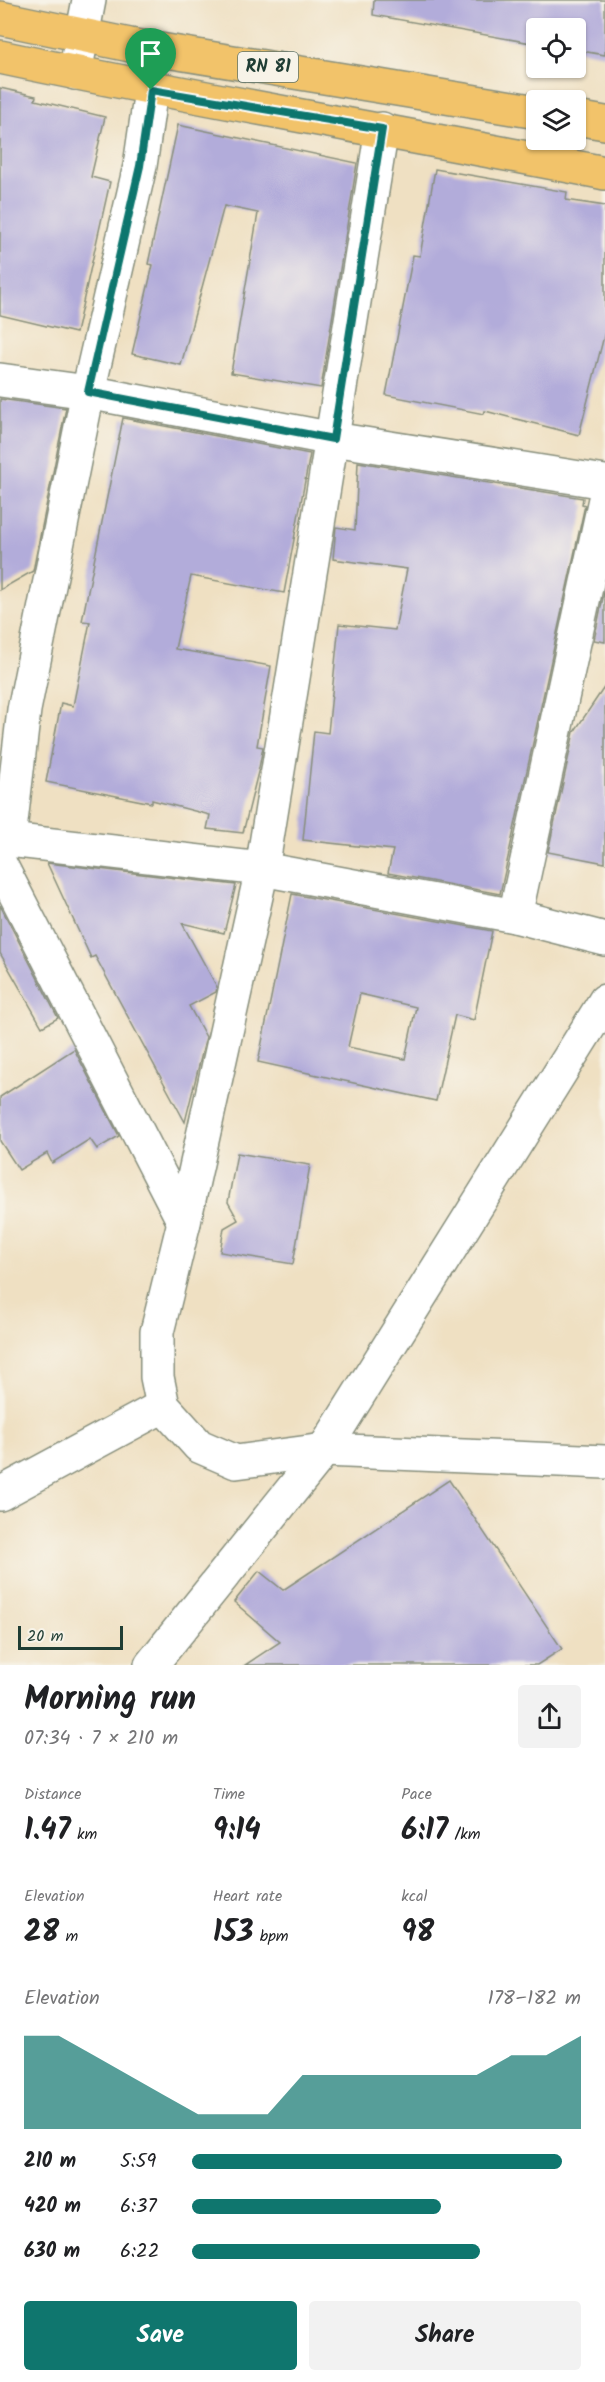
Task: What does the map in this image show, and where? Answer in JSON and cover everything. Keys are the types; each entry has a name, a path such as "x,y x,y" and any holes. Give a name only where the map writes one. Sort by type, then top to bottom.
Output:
{"main road":[{"name":"RN 81","path":"0,18 83,33 130,45 526,110"},
{"path":"0,57 151,90 382,129 605,173"},
{"path":"586,120 605,123"}],"street":[{"path":"75,73 89,0"},
{"path":"151,90 140,166 88,392 24,710 3,847 184,1222"},
{"path":"382,129 262,869 184,1222 157,1332 157,1377 164,1406 199,1446 236,1462 324,1450 605,1462"},
{"path":"0,381 88,392 333,439 605,482"},
{"path":"515,916 605,499"},
{"path":"3,847 262,869 515,916 605,939"},
{"path":"151,1665 324,1450 605,1001"},
{"path":"0,1494 164,1406"}],"building":[{"path":"374,0 605,0 605,55 586,52 586,18 526,18 526,42 373,15"},
{"path":"0,88 36,96 35,100 105,117 91,177 110,182 76,333 0,315"},
{"path":"178,125 357,163 321,388 231,373 258,213 224,206 181,365 132,354 153,265 148,264"},
{"path":"435,169 567,192 566,200 605,206 605,332 579,435 485,411 484,414 386,395 413,255 420,256"},
{"path":"0,399 66,408 33,571 0,590"},
{"path":"123,418 310,454 284,593 191,576 175,649 271,666 257,746 263,747 243,833 207,829 210,815 152,800 152,803 46,782 61,703 73,706 90,622 82,621"},
{"path":"358,462 583,498 582,504 585,505 500,894 388,873 393,850 303,840 314,731 328,733 339,624 395,630 407,569 333,559 336,527 355,530"},
{"path":"605,588 605,642 594,640"},
{"path":"605,686 605,863 548,852 574,732"},
{"path":"47,863 236,885 224,933 182,923 217,987 216,992 189,1006 206,1037 185,1122 95,956 91,958"},
{"path":"292,894 492,931 474,1020 455,1015 436,1101 258,1062","holes":["360,994 416,1007 405,1059 348,1047"]},
{"path":"0,905 58,1018 42,1027 0,953"},
{"path":"74,1049 119,1136 97,1149 90,1139 52,1163 47,1153 19,1170 0,1141 0,1097"},
{"path":"237,1153 310,1165 293,1264 220,1252 224,1228 238,1220 228,1202"},
{"path":"449,1480 562,1649 537,1665 245,1665 280,1642 234,1602 259,1571 283,1590"}],"route":[{"path":"151,90 382,129 333,439 88,392 140,166 151,90"}]}
